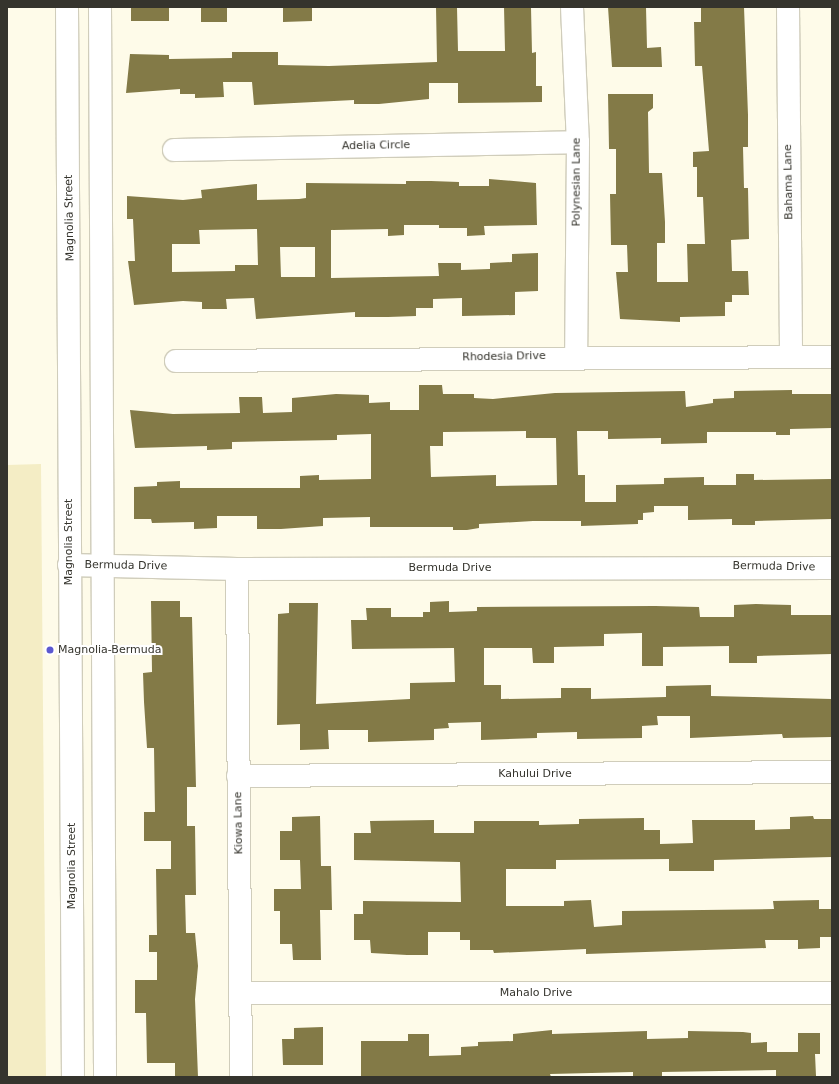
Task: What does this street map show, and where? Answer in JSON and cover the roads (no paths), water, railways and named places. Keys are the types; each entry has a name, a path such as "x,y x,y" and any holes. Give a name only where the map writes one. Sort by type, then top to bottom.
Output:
{"street":[{"name":"Magnolia Street","path":"67,7 73,1077"},
{"path":"100,7 105,1077"},
{"name":"Polynesian Lane","path":"572,7 578,142 576,357"},
{"name":"Bahama Lane","path":"788,7 791,357"},
{"name":"Adelia Circle","path":"174,150 578,142"},
{"name":"Rhodesia Drive","path":"176,361 576,357 832,357"},
{"name":"Bermuda Drive","path":"69,565 237,569 832,568"},
{"name":"Kiowa Lane","path":"237,569 241,1077"},
{"name":"Kahului Drive","path":"238,776 832,772"},
{"name":"Mahalo Drive","path":"240,993 832,993"}],"place":[{"name":"Magnolia-Bermuda","path":"50,650"}]}
